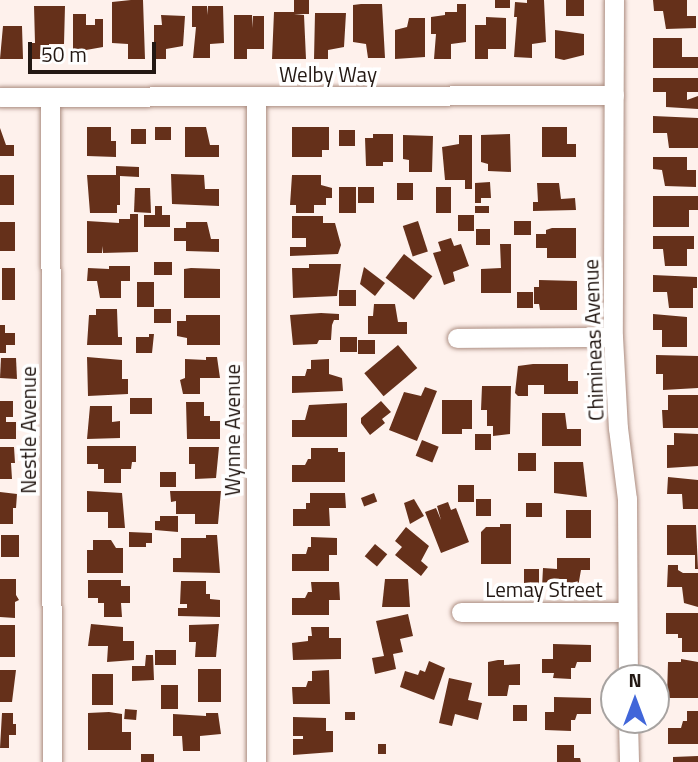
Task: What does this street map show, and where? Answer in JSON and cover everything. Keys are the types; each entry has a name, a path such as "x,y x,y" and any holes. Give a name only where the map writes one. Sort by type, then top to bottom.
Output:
{"street":[{"name":"Chimineas Avenue","path":"614,0 613,337 618,428 627,499 628,664"},
{"name":"Welby Way","path":"0,97 614,95"},
{"name":"Wynne Avenue","path":"256,97 256,762"},
{"name":"Nestle Avenue","path":"50,98 52,762"},
{"path":"457,338 613,337"},
{"name":"Lemay Street","path":"461,612 627,612"},
{"path":"628,734 629,762"}],"building":[{"path":"143,0 145,59 128,59 128,44 112,43 112,2"},
{"path":"294,0 309,0 309,14 294,14 304,15 306,59 272,59 274,12 294,12"},
{"path":"495,0 510,0 510,8 495,8"},
{"path":"527,0 544,0 546,42 532,44 532,58 514,57 517,17 514,17 515,2 527,3"},
{"path":"566,0 584,0 584,16 566,16"},
{"path":"653,0 687,0 687,16 696,16 696,28 666,29 663,11 654,11"},
{"path":"382,4 385,58 368,58 366,44 353,42 353,5"},
{"path":"457,4 466,4 466,42 451,44 451,59 434,59 436,34 431,34 431,17 445,15 445,12 457,12"},
{"path":"34,6 65,6 64,44 49,44 49,59 31,59 31,43 35,43"},
{"path":"192,6 207,6 207,15 208,6 223,6 224,43 210,44 210,58 193,58 196,27 192,27"},
{"path":"315,13 346,13 344,47 328,50 328,59 314,59"},
{"path":"73,14 86,14 86,25 95,25 95,19 103,19 103,47 86,50 86,59 73,59"},
{"path":"161,15 185,16 183,46 166,49 166,59 154,59 154,25 162,25"},
{"path":"234,15 252,15 253,28 253,16 264,16 264,49 247,49 247,59 234,59"},
{"path":"486,17 506,18 506,49 488,49 488,59 475,59 475,25 486,25"},
{"path":"409,18 425,18 425,57 395,59 395,30 407,27"},
{"path":"3,26 22,26 23,59 0,59"},
{"path":"555,30 584,34 584,55 564,60 555,58"},
{"path":"653,38 682,38 682,57 698,57 698,68 653,68"},
{"path":"653,78 698,78 698,92 687,92 687,100 698,96 698,109 666,107 666,92 653,92"},
{"path":"653,116 698,118 698,148 669,148 667,133 653,133"},
{"path":"87,127 111,127 111,141 116,141 116,157 87,156"},
{"path":"155,127 171,127 171,140 155,140"},
{"path":"185,127 206,127 210,145 219,145 219,157 185,157"},
{"path":"292,127 329,127 329,150 322,150 322,157 292,157"},
{"path":"542,127 567,127 567,144 576,144 576,157 542,157"},
{"path":"0,128 6,145 14,145 14,156 0,156"},
{"path":"131,129 146,129 146,144 131,144"},
{"path":"339,130 355,130 355,146 339,146"},
{"path":"373,134 393,134 393,162 383,162 383,166 366,166 365,138 373,138"},
{"path":"510,134 511,172 488,171 488,164 481,162 481,135"},
{"path":"403,135 433,136 432,172 409,172 409,160 403,159"},
{"path":"459,135 472,135 472,189 465,189 465,180 445,180 442,147 459,144"},
{"path":"653,157 687,157 687,170 696,170 696,187 665,186 662,170 653,169"},
{"path":"116,166 139,167 139,177 120,176 120,205 117,205 117,213 90,213 87,175 116,175"},
{"path":"171,174 204,175 205,189 219,189 219,206 172,204"},
{"path":"0,175 14,175 14,205 0,205"},
{"path":"292,175 321,175 321,185 332,188 332,198 326,198 326,205 314,205 314,213 296,213 296,205 290,205"},
{"path":"490,182 491,198 481,198 481,203 475,203 475,183"},
{"path":"397,183 413,183 413,200 397,200"},
{"path":"537,183 559,183 561,199 575,198 576,210 533,211 533,202 538,202"},
{"path":"339,187 356,187 356,213 339,213"},
{"path":"358,187 374,187 374,203 358,203"},
{"path":"436,187 451,187 451,213 436,213"},
{"path":"135,188 150,188 151,213 134,212"},
{"path":"653,196 698,196 698,210 689,210 689,227 653,227"},
{"path":"155,206 162,206 162,215 170,215 170,227 144,227 144,215 155,215"},
{"path":"475,206 489,206 489,213 475,213"},
{"path":"130,214 138,214 138,252 103,253 102,246 102,253 87,253 87,221 119,223 119,219 130,219"},
{"path":"458,215 474,215 474,231 458,231"},
{"path":"292,216 323,216 323,223 335,223 341,245 338,254 290,256 290,247 306,247 306,238 292,238"},
{"path":"418,221 428,251 413,256 403,226"},
{"path":"514,221 531,221 531,235 514,235"},
{"path":"0,222 15,222 15,251 0,251"},
{"path":"186,222 207,222 211,239 219,239 219,252 186,251 186,241 174,241 174,228 186,228"},
{"path":"576,228 576,258 547,258 547,248 536,248 536,234 546,234 546,230"},
{"path":"476,229 490,229 490,245 476,245"},
{"path":"653,236 694,236 694,249 687,249 687,266 665,266 663,249 653,249"},
{"path":"451,238 454,246 461,244 469,266 453,272 455,281 444,285 433,253 441,251 438,242"},
{"path":"500,244 511,244 511,293 481,293 481,269 501,268"},
{"path":"404,254 432,276 414,300 386,278"},
{"path":"154,262 172,262 172,275 154,275"},
{"path":"309,264 341,264 337,296 293,298 292,268 309,268"},
{"path":"109,266 130,266 130,281 121,281 121,298 100,298 97,281 87,281 88,268 109,269"},
{"path":"364,267 385,283 375,296 360,284"},
{"path":"2,268 15,268 15,300 2,300"},
{"path":"184,269 220,269 220,298 184,298"},
{"path":"653,275 697,277 697,288 693,288 693,308 669,308 667,292 653,292"},
{"path":"539,280 577,281 577,310 540,310 539,304 534,304 534,287 539,287"},
{"path":"137,282 154,282 154,307 137,307"},
{"path":"339,290 356,290 356,306 339,306"},
{"path":"517,292 533,292 533,308 517,308"},
{"path":"374,304 395,304 398,322 407,322 407,334 368,334 368,316 373,316"},
{"path":"96,309 117,309 118,337 122,337 122,345 87,345 89,315 96,315"},
{"path":"154,309 171,309 171,323 154,323"},
{"path":"339,314 339,320 334,320 332,325 331,340 319,340 317,344 293,345 290,315"},
{"path":"653,314 687,317 687,347 662,347 662,330 653,330"},
{"path":"186,315 220,315 220,345 187,345 187,338 177,336 177,321 186,321"},
{"path":"0,325 5,325 5,333 15,333 15,345 6,345 6,353 0,353"},
{"path":"149,334 154,334 152,353 136,353 136,337 149,337"},
{"path":"340,337 357,337 357,352 340,352"},
{"path":"358,340 375,340 375,354 358,354"},
{"path":"398,345 417,368 384,396 364,373"},
{"path":"656,355 698,356 698,388 663,390 663,374 656,374"},
{"path":"87,357 122,360 122,379 128,379 128,394 88,396"},
{"path":"206,357 217,357 220,378 200,378 200,394 183,394 180,380 185,378 185,359 206,360"},
{"path":"1,358 16,358 17,379 0,378"},
{"path":"329,359 329,374 342,378 343,391 292,393 292,376 305,376 307,369 311,369 311,360"},
{"path":"568,364 568,381 578,381 578,394 544,394 544,385 528,385 528,396 518,396 515,393 518,366"},
{"path":"482,386 511,386 510,434 493,436 493,426 487,426 487,410 481,410"},
{"path":"425,387 437,391 417,441 389,430 404,392 421,396"},
{"path":"668,395 698,395 698,428 663,428 662,410 668,410"},
{"path":"130,398 152,398 152,414 130,414"},
{"path":"442,400 472,400 472,429 462,429 462,434 442,434"},
{"path":"0,401 13,401 13,417 6,417 6,422 16,422 16,439 0,439"},
{"path":"381,401 391,412 382,419 385,423 370,435 361,423 361,418"},
{"path":"186,402 204,402 204,416 210,416 210,421 220,421 220,439 187,439"},
{"path":"347,403 347,437 292,437 292,420 305,420 309,405"},
{"path":"90,406 112,406 112,422 120,421 120,438 87,439"},
{"path":"542,413 565,413 567,429 581,429 581,446 542,446"},
{"path":"674,433 698,434 698,466 667,468 667,445 674,445"},
{"path":"475,434 491,434 491,450 475,450"},
{"path":"422,440 439,447 432,463 416,456"},
{"path":"87,446 136,446 136,462 132,462 131,469 121,469 121,483 104,483 104,469 98,469 98,464 87,464"},
{"path":"0,447 14,447 12,479 0,479"},
{"path":"189,447 219,447 216,478 195,479 195,464 189,464"},
{"path":"311,448 338,448 338,452 345,452 345,482 292,482 292,465 305,465 308,459 311,459"},
{"path":"518,453 536,453 536,471 518,471"},
{"path":"554,462 583,462 587,497 554,493"},
{"path":"160,472 176,472 176,487 160,487"},
{"path":"668,477 698,480 698,509 683,509 682,494 667,494"},
{"path":"458,485 474,485 474,502 458,502"},
{"path":"87,491 122,493 125,528 108,528 108,512 87,512"},
{"path":"170,491 221,491 218,524 195,524 195,514 176,514 176,501 171,502"},
{"path":"0,492 17,494 16,508 13,508 13,524 0,524"},
{"path":"310,493 345,493 346,508 329,508 330,526 293,526 293,509 306,509 306,503 310,503"},
{"path":"374,493 377,501 364,506 361,498"},
{"path":"414,499 424,516 410,524 404,503"},
{"path":"476,499 491,499 491,516 476,516"},
{"path":"448,502 451,510 456,508 469,542 441,553 425,512 436,508 441,520 437,506"},
{"path":"526,503 542,503 542,517 526,517"},
{"path":"566,510 591,510 591,538 566,538"},
{"path":"160,516 178,516 178,532 155,530 155,521 160,521"},
{"path":"500,524 511,524 511,564 481,564 481,532 486,527 500,527"},
{"path":"667,525 696,525 698,569 695,569 695,555 667,555"},
{"path":"406,527 429,546 421,561 428,567 421,576 395,555 402,547 395,541"},
{"path":"129,532 152,533 152,543 146,543 146,547 129,547"},
{"path":"1,535 19,535 19,557 1,557"},
{"path":"206,535 217,535 220,573 173,572 173,558 181,558 181,538 206,538"},
{"path":"311,537 337,538 337,555 329,555 329,571 292,571 292,554 306,554 308,547 311,547"},
{"path":"93,540 111,540 116,548 123,548 123,573 87,573 87,550 93,550"},
{"path":"375,544 387,554 377,567 365,556"},
{"path":"557,558 590,558 590,570 581,570 578,587 542,587 543,568 557,569"},
{"path":"668,565 678,565 678,570 683,573 698,573 698,607 684,603 682,587 667,587"},
{"path":"524,569 539,569 539,585 524,585"},
{"path":"0,579 16,579 16,595 19,600 15,602 15,618 0,617"},
{"path":"385,579 408,579 410,607 382,607"},
{"path":"88,580 121,580 121,586 130,586 130,603 121,603 122,617 104,617 104,603 98,603 98,598 88,598"},
{"path":"181,581 206,581 206,594 210,594 210,599 220,600 220,617 178,616 178,608 187,608 187,604 180,604"},
{"path":"311,582 339,582 340,600 329,600 329,615 292,615 292,598 305,598 308,592 312,592"},
{"path":"666,613 698,613 698,652 682,652 682,638 678,638 678,634 666,634"},
{"path":"408,614 413,636 400,639 403,652 393,654 396,669 375,674 372,658 384,656 376,621"},
{"path":"91,624 123,627 123,641 134,641 134,660 107,662 108,646 88,646"},
{"path":"219,624 216,657 195,657 196,642 189,642 189,625"},
{"path":"0,625 15,625 15,657 0,657"},
{"path":"311,627 329,627 329,638 341,638 341,659 293,660 292,643 308,641 308,636 312,636"},
{"path":"553,644 591,645 591,662 577,662 575,668 571,668 571,679 553,678 554,673 542,673 542,659 553,659"},
{"path":"155,650 176,650 176,665 155,665"},
{"path":"146,655 153,655 154,680 132,681 132,666 145,666"},
{"path":"681,659 698,662 698,698 670,698 668,662 681,662"},
{"path":"504,660 504,665 520,664 520,685 509,685 507,696 488,696 488,662"},
{"path":"429,661 445,668 434,700 400,687 405,671 418,675 420,670 425,672"},
{"path":"198,669 221,669 221,702 198,702"},
{"path":"0,670 16,670 12,702 0,702"},
{"path":"329,670 330,704 293,704 292,687 306,687 308,681 312,681 312,671"},
{"path":"92,674 113,674 113,705 92,705"},
{"path":"449,678 472,683 468,700 482,703 478,720 455,714 452,726 439,723"},
{"path":"161,685 178,685 178,709 161,709"},
{"path":"554,697 591,698 591,714 577,714 575,720 571,720 571,731 545,730 545,712 554,712"},
{"path":"513,705 527,705 527,721 513,721"},
{"path":"125,709 137,710 136,720 124,719"},
{"path":"687,711 698,711 698,744 668,744 670,728 681,728 683,721 687,721"},
{"path":"345,712 355,712 355,720 345,720"},
{"path":"2,713 13,713 13,724 16,724 16,735 9,735 9,748 0,748"},
{"path":"88,713 122,714 122,732 131,732 131,750 88,750"},
{"path":"206,713 218,713 221,734 200,736 200,751 183,751 182,736 173,736 173,714 206,716"},
{"path":"293,717 326,718 326,731 333,731 333,752 293,755 293,739 303,739 303,736 293,736"},
{"path":"378,744 386,744 386,754 378,754"},
{"path":"557,745 574,745 574,758 580,758 581,762 557,762"},
{"path":"141,754 154,754 154,762 141,762"},
{"path":"698,756 698,762 673,762 673,757"}]}
